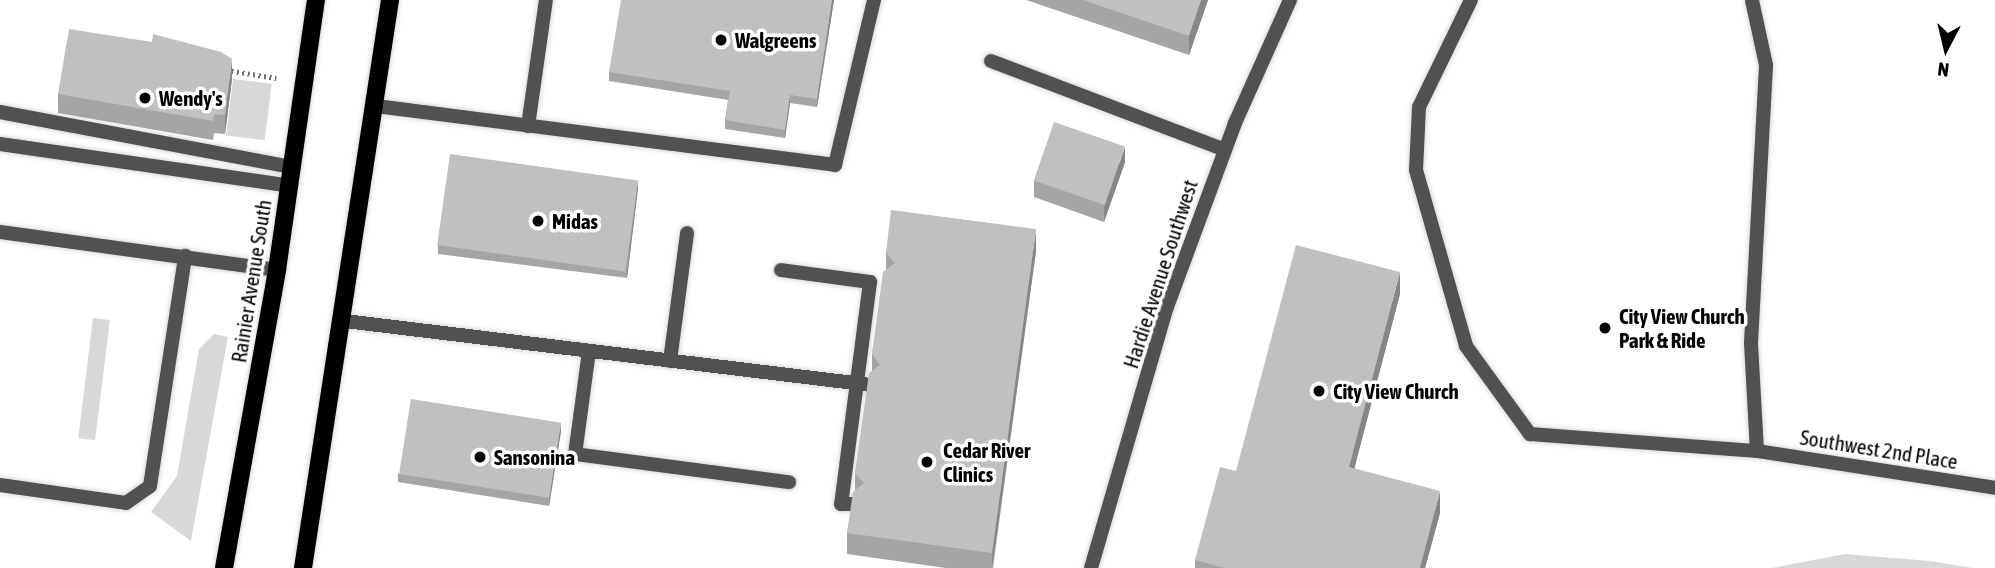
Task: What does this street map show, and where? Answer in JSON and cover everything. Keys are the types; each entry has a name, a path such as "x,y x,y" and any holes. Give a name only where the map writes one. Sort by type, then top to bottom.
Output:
{"main road":[{"name":"Rainier Avenue South","path":"224,568 278,270 316,0"},
{"path":"303,568 345,321 390,0"}],"street":[{"path":"527,126 545,0"},
{"path":"376,106 835,165 874,0"},
{"name":"Hardie Avenue Southwest","path":"1091,568 1167,307 1224,150 1290,0"},
{"name":"Southwest 2nd Place","path":"1471,0 1419,107 1416,170 1466,345 1530,434 1757,451 1995,488"},
{"path":"1752,0 1766,65 1751,343 1757,451"},
{"path":"991,61 1224,150"},
{"path":"0,112 292,167"},
{"path":"0,144 290,186"},
{"path":"0,232 278,270"},
{"path":"670,361 687,233"},
{"path":"0,485 126,503 150,486 186,256"},
{"path":"781,270 877,283 864,384 841,503 854,504"},
{"path":"345,321 864,384"},
{"path":"589,351 575,454 789,482"}],"path":[{"path":"214,68 277,79"}],"shaded area":[{"path":"233,79 272,84 265,140 226,136"},
{"path":"93,318 110,320 95,440 78,438"},
{"path":"214,334 228,337 191,541 151,512 177,476 199,349"},
{"path":"1845,554 1930,561 1973,568 1772,568"}],"building":[{"name":"Walgreens","path":"621,0 832,0 817,99 790,95 785,130 725,120 730,91 609,72"},
{"path":"1083,0 1201,0 1189,36"},
{"name":"Wendy's","path":"69,29 152,42 153,34 221,52 232,59 225,115 214,114 213,121 58,94"},
{"path":"1054,122 1125,146 1105,205 1034,181"},
{"name":"Midas","path":"450,154 638,180 625,272 437,245"},
{"path":"891,210 1036,229 992,553 847,533 853,492 864,483 855,473 869,373 880,365 872,354 883,272 895,263 886,253"},
{"name":"City View Church","path":"1296,245 1400,272 1349,467 1440,491 1420,568 1225,568 1195,560 1220,467 1236,471"},
{"name":"Sansonina","path":"411,399 561,423 549,498 399,474"}],"place":[{"name":"Walgreens","path":"721,40"},
{"name":"Wendy's","path":"145,98"},
{"name":"Midas","path":"538,221"},
{"name":"City View Church Park & Ride","path":"1605,328"},
{"name":"City View Church","path":"1319,391"},
{"name":"Sansonina","path":"480,457"},
{"name":"Cedar River Clinics","path":"927,462"}]}
